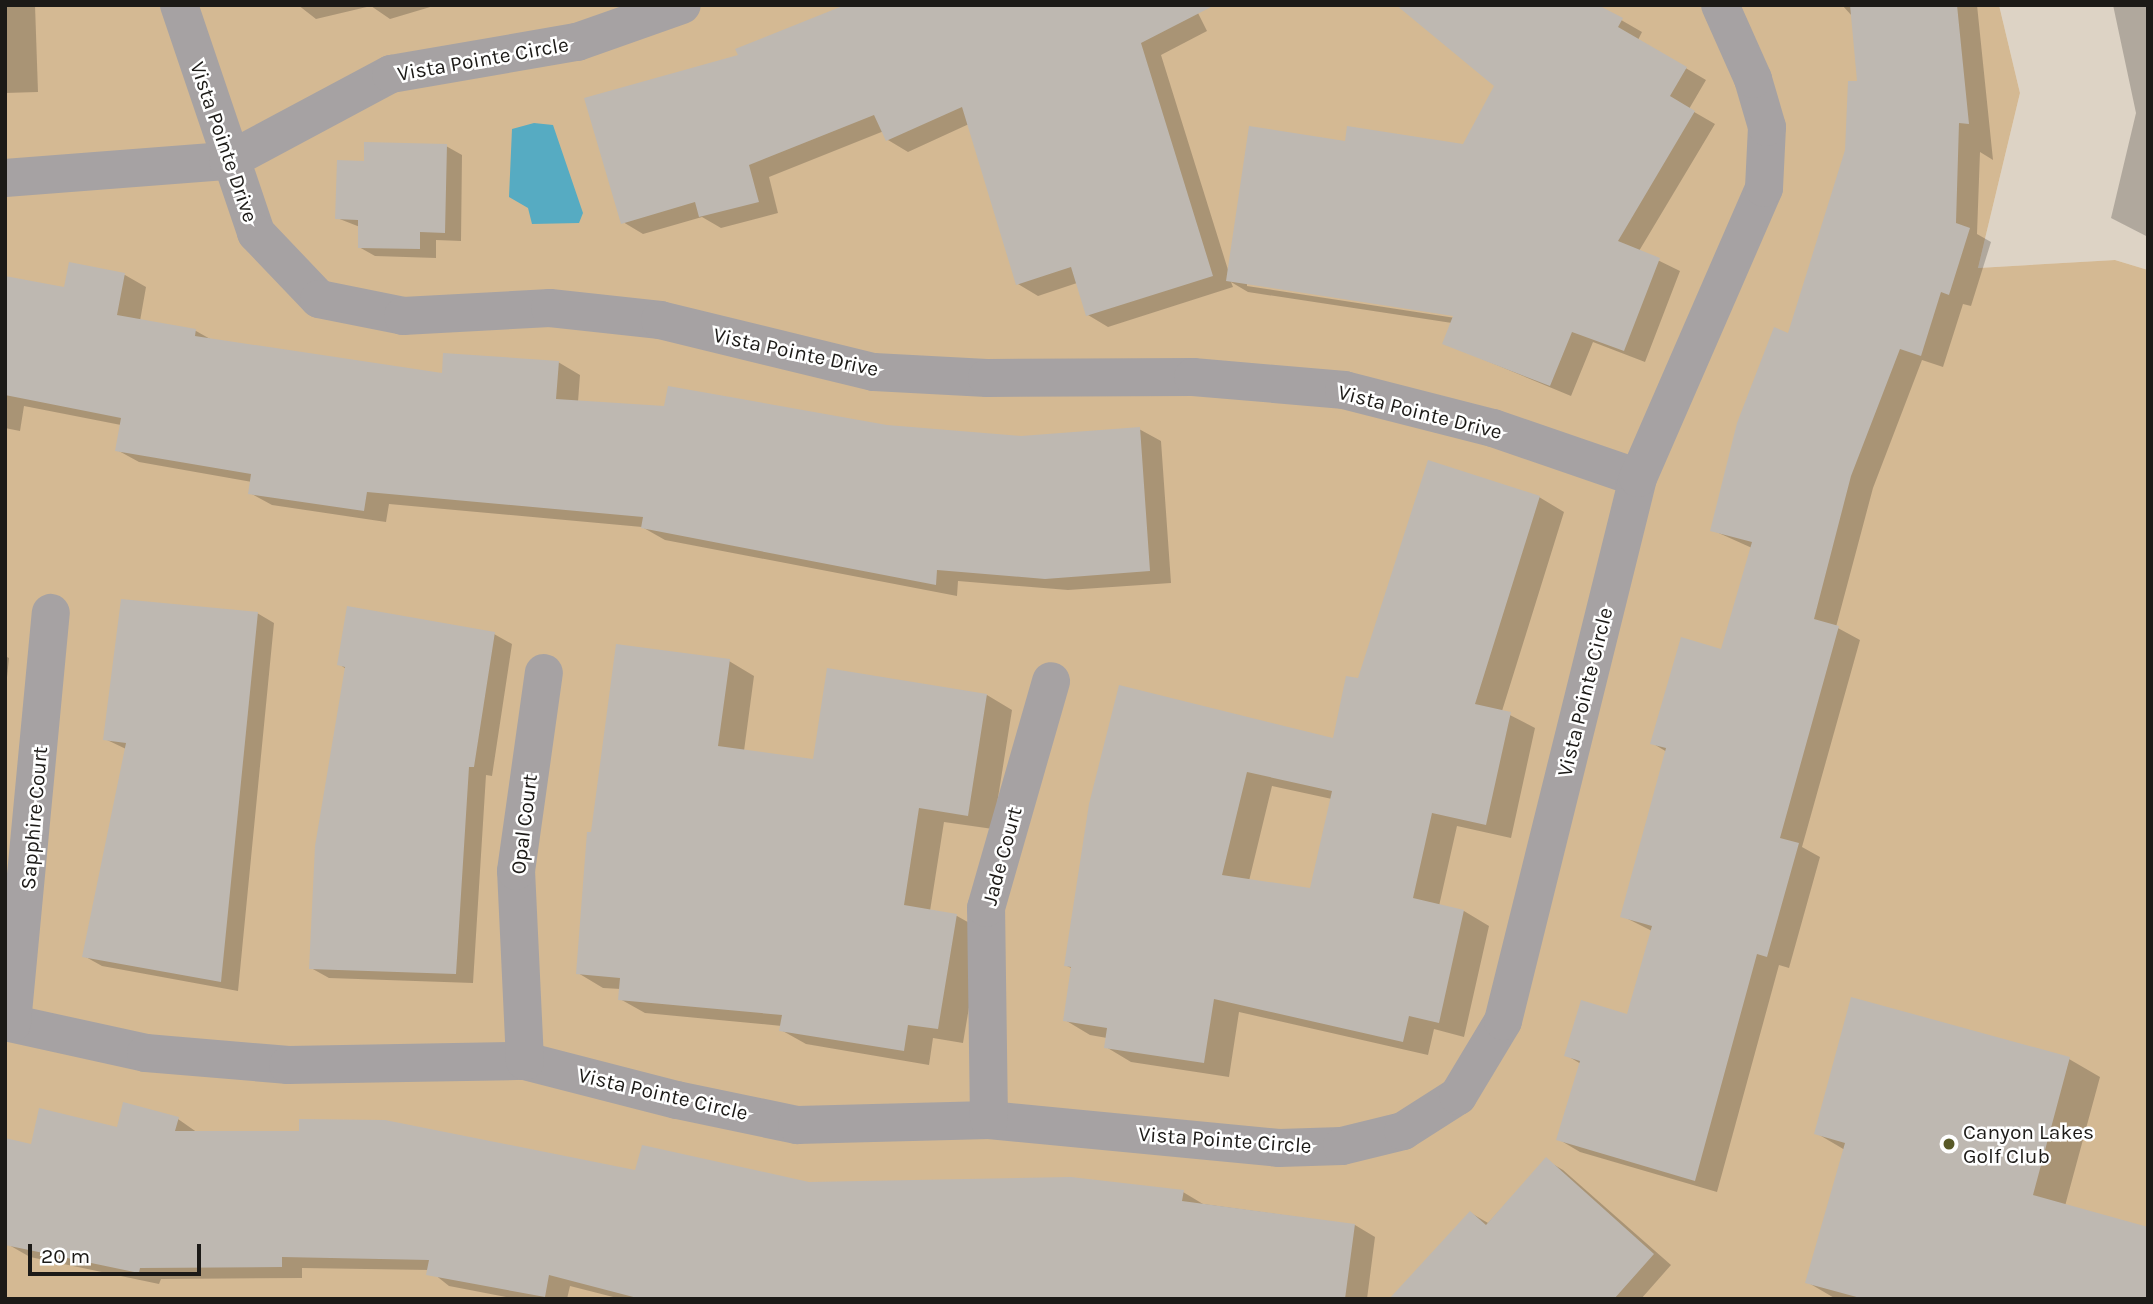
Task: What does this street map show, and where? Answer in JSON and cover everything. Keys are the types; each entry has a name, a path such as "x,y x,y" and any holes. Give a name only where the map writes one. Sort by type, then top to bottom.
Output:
{"street":[{"name":"Vista Pointe Drive","path":"179,5 228,161 256,233 319,299 351,308 403,316 550,308 660,320 874,372 987,378 1193,377 1344,390 1493,428 1638,478"},
{"name":"Vista Pointe Circle","path":"5,178 228,161 391,74 577,41 682,5"},
{"name":"Vista Pointe Circle","path":"9,1022 146,1054 288,1065 526,1060 797,1125 989,1120 1279,1148 1342,1146 1403,1131 1458,1096 1503,1021 1638,478 1765,188 1767,127 1753,79 1720,5"},
{"name":"Sapphire Court","path":"9,1022 51,613"},
{"name":"Opal Court","path":"526,1060 516,871 544,673"},
{"name":"Jade Court","path":"989,1120 986,908 1051,681"}],"shaded area":[{"path":"5,5 1999,5 2020,93 1978,268 2115,260 2148,270 2148,1299 5,1299"},
{"path":"1999,5 2148,5 2148,270 2115,260 1978,268 2020,93"}],"water":[{"path":"534,123 553,125 583,213 579,223 532,224 528,208 509,197 512,129"}],"building":[{"path":"845,5 1215,5 1141,43 1213,276 1086,316 1071,267 1016,285 962,107 886,141 874,115 749,165 759,202 699,217 695,202 621,224 584,98 738,55 735,49"},
{"path":"1396,5 1598,5 1623,18 1618,27 1687,67 1670,96 1695,111 1618,241 1660,258 1624,351 1572,332 1550,386 1442,344 1453,316 1226,281 1249,126 1345,141 1347,126 1463,144 1494,86"},
{"path":"1850,5 1957,5 1969,124 1959,123 1956,223 1970,228 1949,295 1941,292 1921,356 1900,349 1851,476 1814,619 1839,626 1780,838 1799,843 1767,957 1757,954 1695,1181 1556,1140 1580,1061 1564,1056 1581,1000 1627,1014 1652,926 1620,917 1666,748 1650,744 1681,637 1721,649 1752,542 1710,531 1737,423 1774,327 1788,333 1845,150 1848,81 1857,81"},
{"path":"364,142 447,144 445,233 420,232 420,249 358,248 358,220 335,219 337,160 364,161"},
{"path":"69,262 125,273 117,315 196,329 195,336 442,373 443,353 559,361 556,399 664,406 668,386 887,425 1021,436 1140,427 1150,571 1045,579 937,570 936,585 641,528 643,517 367,492 364,511 248,494 251,474 115,451 121,418 5,395 5,276 64,287"},
{"path":"1428,460 1540,496 1475,704 1511,712 1486,825 1432,813 1413,898 1464,910 1439,1023 1409,1016 1403,1042 1214,999 1204,1063 1104,1048 1107,1028 1063,1021 1071,967 1064,966 1089,804 1119,685 1333,738 1346,676 1358,678","holes":["1247,772 1332,791 1310,888 1222,875"]},
{"path":"121,599 258,612 221,982 82,957 126,743 103,740"},
{"path":"347,606 495,632 474,767 469,767 456,974 309,969 315,846 345,667 337,665"},
{"path":"616,644 730,659 718,746 813,759 827,668 987,694 968,816 919,808 904,905 957,914 938,1029 908,1025 904,1051 779,1031 782,1015 618,1000 620,978 576,974 587,832 591,832"},
{"name":"Canyon Lakes Golf Club","path":"1851,997 2070,1057 2033,1195 2148,1227 2148,1299 1864,1299 1805,1283 1845,1143 1814,1134"},
{"path":"123,1102 179,1117 175,1131 299,1131 299,1119 385,1120 635,1170 642,1145 809,1182 1071,1177 1184,1190 1182,1201 1355,1224 1345,1299 641,1299 549,1275 545,1297 426,1275 429,1260 282,1257 282,1267 140,1268 139,1273 5,1245 5,1138 31,1144 39,1108 117,1127"},
{"path":"1546,1157 1654,1254 1614,1299 1389,1299 1470,1211 1486,1225"}],"place":[{"name":"Canyon Lakes Golf Club","path":"1949,1144"}]}
